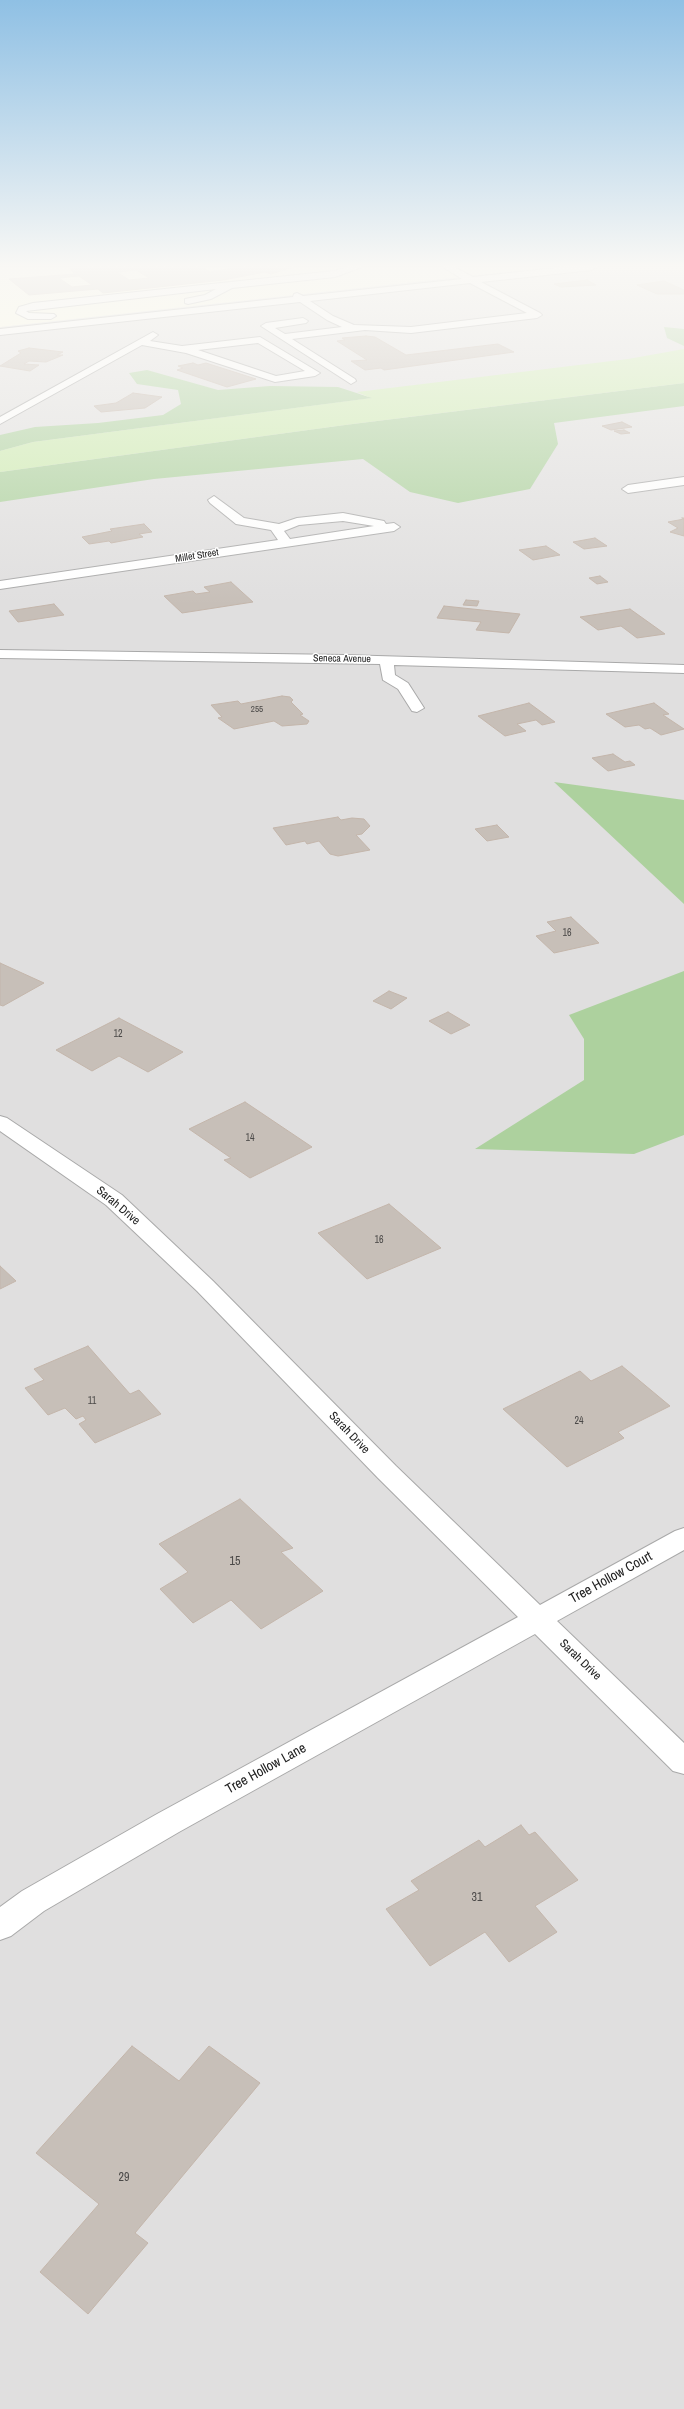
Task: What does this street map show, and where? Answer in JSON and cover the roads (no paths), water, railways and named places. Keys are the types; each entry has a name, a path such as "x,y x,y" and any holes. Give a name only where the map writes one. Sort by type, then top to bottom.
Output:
{"street":[{"path":"0,421 74,379"},
{"path":"628,489 684,481"},
{"path":"214,500 240,521 279,528 277,531 286,542"},
{"name":"Millet Street","path":"0,585 286,542 391,528 360,519 335,517 297,522 279,528"},
{"name":"Seneca Avenue","path":"0,654 387,660 684,669"},
{"path":"387,660 388,677 403,686 417,708"},
{"name":"Sarah Drive","path":"0,1122 114,1200 205,1286 387,1472 684,1762"},
{"name":"Tree Hollow Court","path":"538,1619 684,1538"},
{"name":"Tree Hollow Lane","path":"0,1926 34,1901 168,1823 538,1619"}]}
